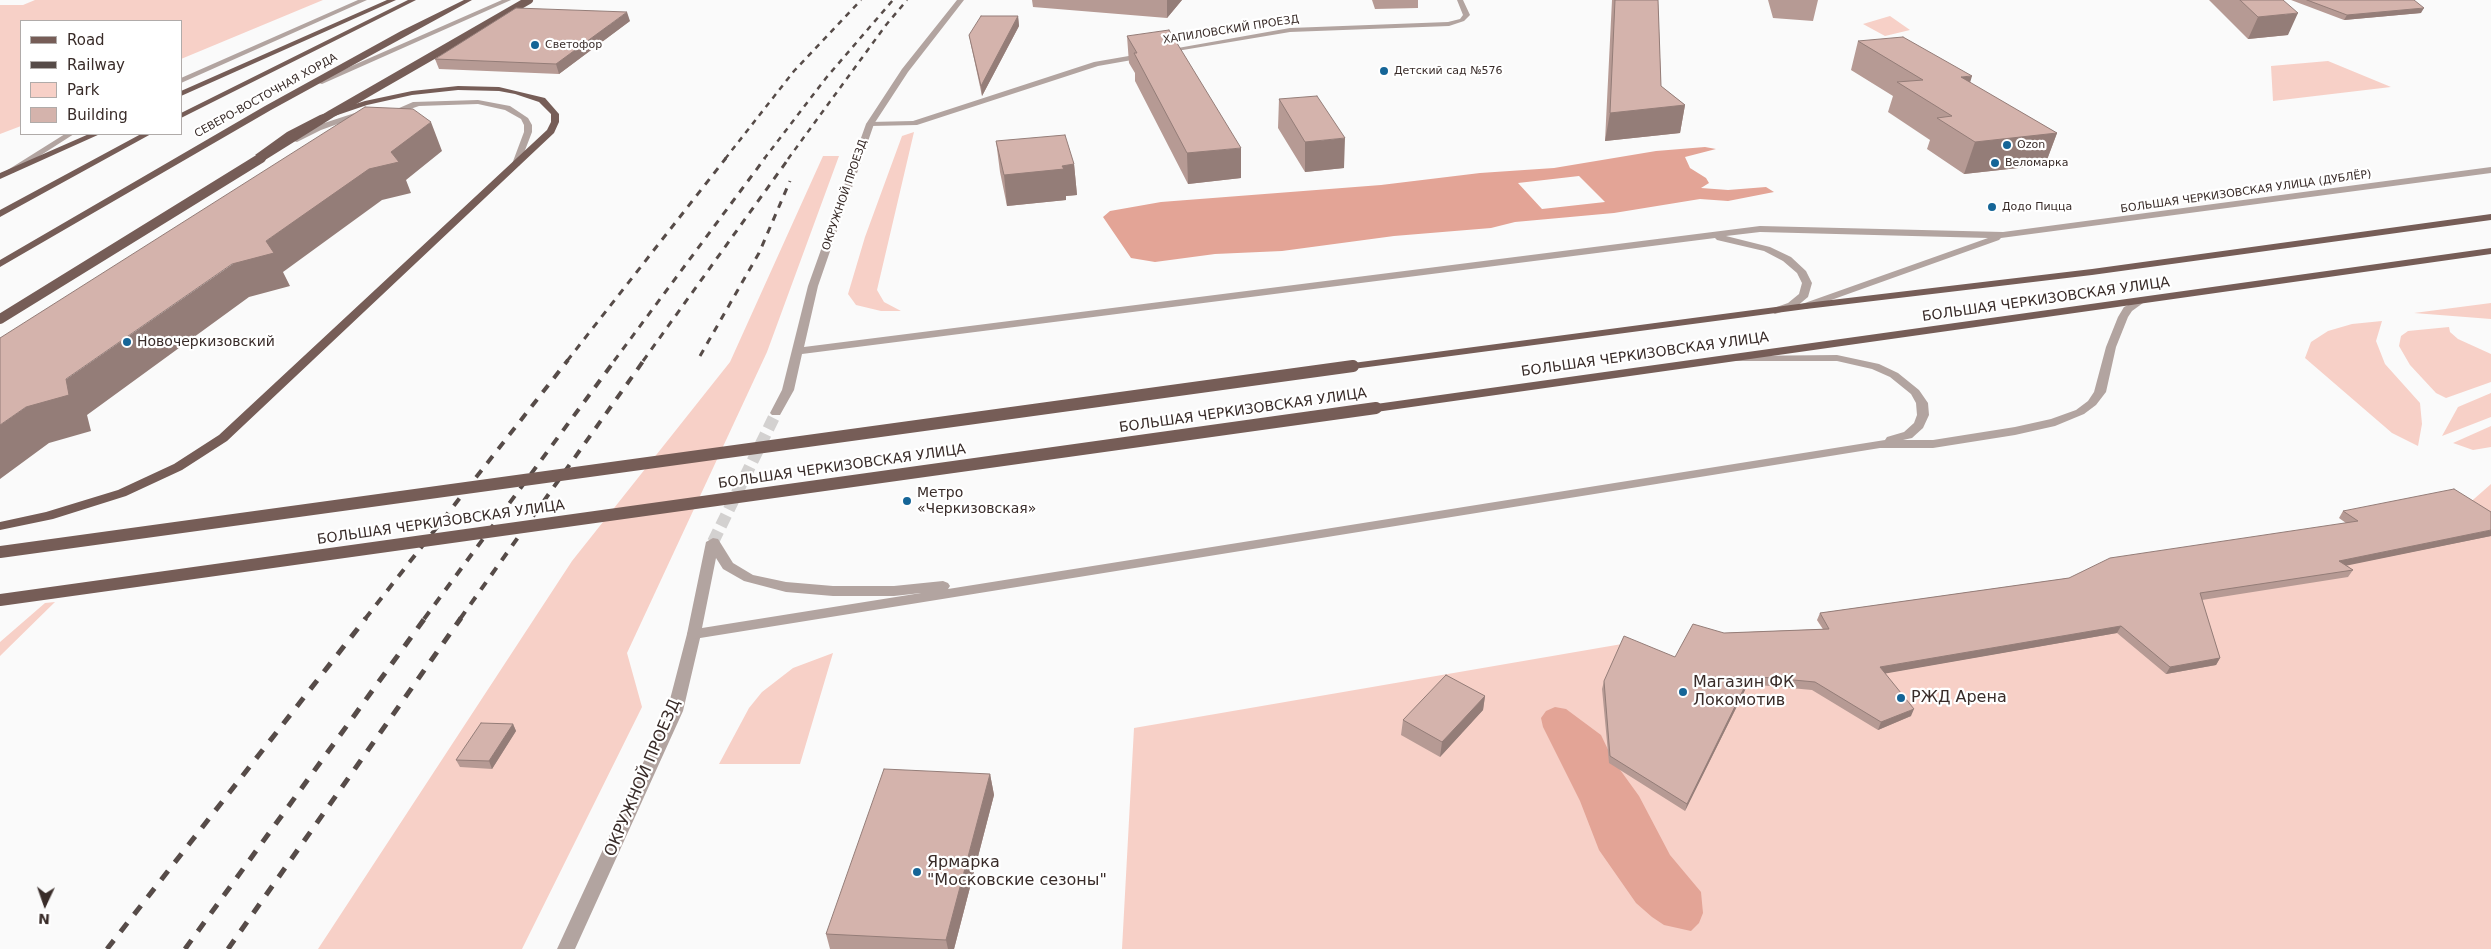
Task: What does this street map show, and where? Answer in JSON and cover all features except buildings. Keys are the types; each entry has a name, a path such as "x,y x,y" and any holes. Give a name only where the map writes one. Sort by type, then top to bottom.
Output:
{"main road":[{"path":"182,94 393,0"},
{"name":"СЕВЕРО-ВОСТОЧНАЯ ХОРДА","path":"182,116 414,0"},
{"name":"СЕВЕРО-ВОСТОЧНАЯ ХОРДА","path":"0,264 144,178 404,32 469,0"},
{"path":"0,319 346,104 529,0"},
{"path":"0,319 305,126 343,110 412,93 479,88 499,89 531,95 550,106 555,114 555,122 551,130 516,164 216,443 178,467 122,493 48,516 2,526"},
{"path":"0,176 94,135"},
{"path":"0,214 146,135"},
{"name":"БОЛЬШАЯ ЧЕРКИЗОВСКАЯ УЛИЦА","path":"0,552 1353,366 1806,306 2102,271 2491,217"},
{"name":"БОЛЬШАЯ ЧЕРКИЗОВСКАЯ УЛИЦА","path":"0,600 2138,302 2491,251"}],"street":[{"path":"182,81 364,0"},
{"path":"299,91 508,0"},
{"name":"ОКРУЖНОЙ ПРОЕЗД","path":"776,413 788,390 814,286 870,124 905,70 961,0"},
{"name":"ХАПИЛОВСКИЙ ПРОЕЗД","path":"870,124 914,123 1097,64 1119,59 1290,30 1449,24 1462,20 1467,15 1460,0"},
{"path":"247,164 336,121 377,110 420,103 478,102 507,108 524,118 528,125 528,132 516,164"},
{"path":"378,124 389,113 420,103"},
{"path":"10,171 68,135"},
{"name":"БОЛЬШАЯ ЧЕРКИЗОВСКАЯ УЛИЦА (ДУБЛЁР)","path":"2003,235 2491,170"},
{"path":"798,351 1760,229 2003,235"},
{"path":"1806,306 2003,235"},
{"path":"1693,238 1718,238 1759,246 1787,259 1801,271 1806,283 1804,295 1792,304 1773,311"},
{"path":"1880,444 1933,444 2055,422 2080,412 2092,403 2100,392 2111,347 2123,317 2128,309 2138,302"},
{"path":"694,634 1880,444 1908,435 1919,425 1923,414 1922,404 1915,392 1894,375 1875,366 1838,358 1727,359"},
{"name":"ОКРУЖНОЙ ПРОЕЗД","path":"566,949 675,711 694,634 713,542 728,566 749,578 786,587 833,591 894,591 1055,576"}],"green space":[{"path":"35,0 323,0 182,59 182,20 20,20 20,126 0,134 0,5 23,5"},
{"path":"1890,16 1910,30 1885,36 1863,24"},
{"path":"2328,61 2391,87 2273,101 2271,66"},
{"path":"914,132 877,290 884,302 901,311 881,311 856,305 848,294 865,237 902,136"},
{"path":"823,156 839,156 767,352 627,653 642,707 522,949 318,949 572,561 730,362"},
{"path":"2491,303 2491,319 2414,313"},
{"path":"2382,321 2376,341 2385,364 2420,403 2422,424 2418,446 2392,433 2305,358 2311,342 2328,331 2352,324"},
{"path":"2449,327 2450,332 2458,339 2491,354 2491,382 2446,398 2436,393 2410,365 2399,346 2401,336 2408,331"},
{"path":"2491,393 2491,417 2442,436 2458,407"},
{"path":"2491,426 2491,447 2473,450 2453,443"},
{"name":"РЖД Арена","path":"2491,484 2491,949 1122,949 1134,728 1622,644 1673,664 1722,640 1827,636 1817,620 2065,585 2466,506"},
{"path":"55,602 0,656 0,642 45,603"},
{"path":"833,653 800,764 719,764 749,708 762,692 793,668"}],"shaded area":[{"path":"1705,147 1716,149 1685,157 1690,168 1706,178 1709,183 1701,188 1728,190 1766,187 1774,192 1728,201 1700,199 1614,213 1515,222 1491,228 1394,236 1282,251 1215,254 1155,262 1131,258 1103,217 1110,211 1161,202 1381,185 1480,173 1554,168 1656,151","holes":["1579,176 1605,202 1542,209 1518,183"]},
{"path":"1555,707 1566,709 1601,735 1613,760 1639,796 1670,855 1701,892 1703,913 1699,923 1691,931 1664,925 1636,903 1599,850 1580,801 1543,727 1541,718 1546,711"}],"tunnel":[{"path":"713,542 776,413"}],"railway":[{"path":"725,159 794,71 861,0"},
{"path":"764,159 826,78 893,0"},
{"path":"788,159 886,25 907,0"},
{"path":"567,361 726,158"},
{"path":"614,361 765,158"},
{"path":"643,361 789,158"},
{"path":"700,356 759,253 790,181"},
{"path":"365,619 568,360"},
{"path":"424,619 615,360"},
{"path":"460,619 644,360"},
{"path":"107,949 366,618"},
{"path":"185,949 425,618"},
{"path":"228,949 461,618"}],"place":[{"name":"Светофор","path":"535,45"},
{"name":"Детский сад №576","path":"1384,71"},
{"name":"Ozon","path":"2007,145"},
{"name":"Веломарка","path":"1995,163"},
{"name":"Додо Пицца","path":"1992,207"},
{"name":"Новочеркизовский","path":"127,342"},
{"name":"Метро «Черкизовская»","path":"907,501"},
{"name":"Магазин ФК Локомотив","path":"1683,692"},
{"name":"РЖД Арена","path":"1901,698"},
{"name":"Ярмарка \"Московские сезоны\"","path":"917,872"}]}
